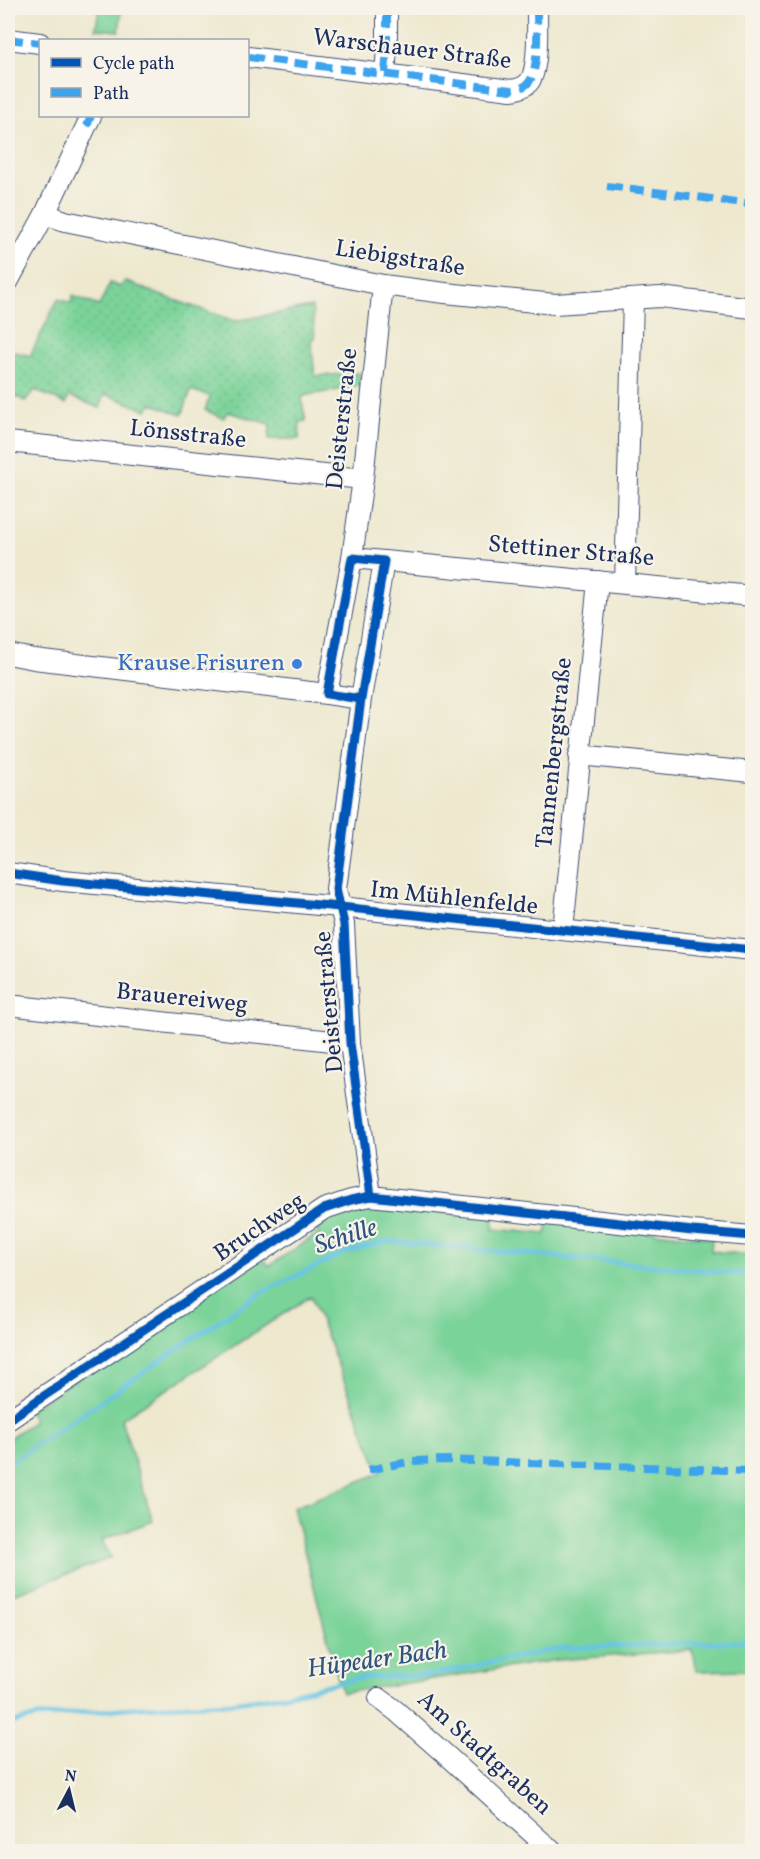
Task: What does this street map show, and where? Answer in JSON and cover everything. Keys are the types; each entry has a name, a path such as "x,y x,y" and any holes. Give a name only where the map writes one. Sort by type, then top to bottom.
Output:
{"street":[{"path":"385,73 387,8"},
{"name":"Warschauer Straße","path":"249,57 511,90 521,89 531,80 535,64 537,8"},
{"path":"8,39 39,43"},
{"path":"8,282 45,214 91,117"},
{"name":"Liebigstraße","path":"45,214 65,221 383,285 526,303 555,304 660,297 753,308"},
{"name":"Deisterstraße","path":"327,694 352,558 363,479 383,285"},
{"path":"625,583 633,300"},
{"name":"Lönsstraße","path":"8,442 363,479"},
{"name":"Stettiner Straße","path":"352,558 753,596"},
{"name":"Deisterstraße","path":"371,1196 350,1043 344,924 336,889 360,699 384,561"},
{"name":"Tannenbergstraße","path":"562,930 598,581"},
{"path":"8,654 360,699"},
{"path":"579,754 753,772"},
{"name":"Im Mühlenfelde","path":"8,873 63,881 753,950"},
{"name":"Brauereiweg","path":"8,1005 350,1043"},
{"name":"Bruchweg","path":"8,1420 324,1209 351,1200 371,1196 753,1236"},
{"name":"Am Stadtgraben","path":"379,1698 482,1786 553,1851"}],"green space":[{"path":"99,8 122,8 119,31 96,29"},
{"path":"125,281 235,321 312,307 315,338 311,340 315,376 359,373 361,386 303,396 306,421 300,422 299,439 269,439 270,424 228,412 223,418 205,410 210,396 191,390 182,415 151,403 147,410 105,394 100,408 69,396 66,404 35,390 25,401 8,392 8,350 30,356 58,299 71,303 73,296 99,306 110,283 120,287"},
{"path":"373,1206 494,1216 493,1229 546,1234 548,1222 712,1238 711,1251 752,1255 752,1673 747,1670 696,1671 692,1650 557,1660 342,1693 293,1508 380,1473 311,1296 121,1419 153,1521 102,1540 111,1558 8,1596 8,1439 34,1421 28,1411 262,1256 269,1266 319,1233 312,1223 330,1213"}],"waterway":[{"name":"Schille","path":"8,1464 257,1295 346,1252 388,1241 752,1275"},
{"name":"Hüpeder Bach","path":"8,1724 36,1717 140,1707 230,1703 285,1695 358,1678 431,1675 561,1648 752,1641"}],"marked path":[{"path":"385,73 387,8"},
{"path":"249,57 514,90 527,84 534,72 537,8"},
{"path":"8,39 39,43"},
{"path":"87,126 91,117"},
{"path":"607,186 752,204"},
{"path":"368,1470 413,1461 447,1460 752,1471"}],"cycle path":[{"path":"361,699 327,694 352,558 384,561 361,699 336,889 344,924 350,1043 371,1196"},
{"path":"8,873 63,881 752,950"},
{"path":"8,1420 324,1209 351,1200 371,1196 752,1236"}],"place":[{"name":"Krause Frisuren","path":"297,664"}]}
